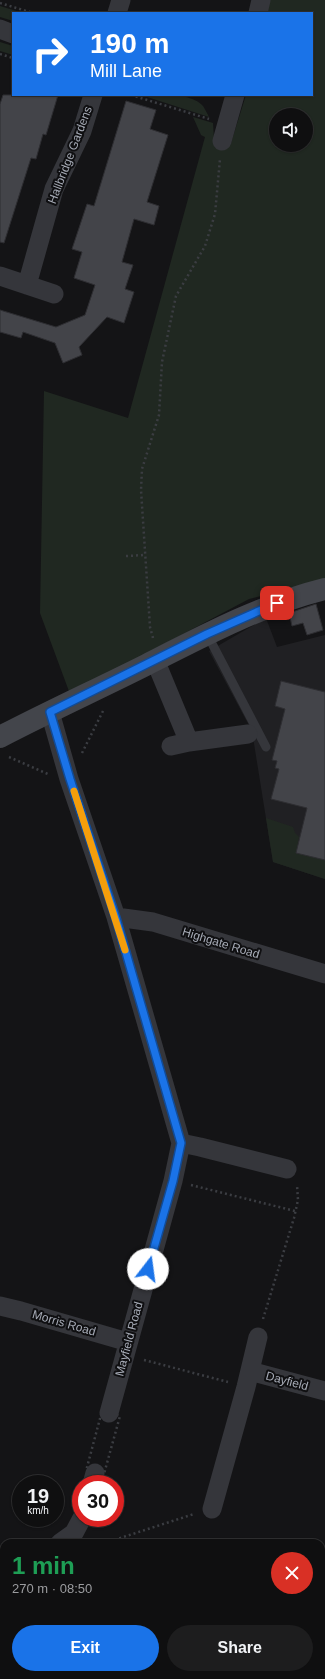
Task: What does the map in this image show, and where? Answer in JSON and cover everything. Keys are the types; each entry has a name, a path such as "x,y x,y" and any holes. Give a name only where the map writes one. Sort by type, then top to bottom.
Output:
{"street":[{"path":"117,12 121,0"},
{"path":"258,12 261,0"},
{"path":"0,30 12,34"},
{"name":"Hallbridge Gardens","path":"27,285 54,190 82,131 93,96"},
{"path":"224,133 235,96"},
{"path":"0,276 54,294"},
{"path":"0,737 207,634 277,603 296,596 325,589"},
{"path":"155,660 180,744 248,734"},
{"name":"Mayfield Road","path":"50,712 70,781 116,918 181,1143 173,1181 109,1413"},
{"name":"Highgate Road","path":"116,918 153,922 325,974"},
{"path":"181,1143 287,1169"},
{"name":"Morris Road","path":"0,1306 20,1311 126,1348"},
{"path":"212,1509 258,1337"},
{"name":"Dayfield","path":"248,1379 325,1391"},
{"path":"66,1539 74,1533 77,1527"}],"lane":[{"path":"207,634 266,746"}],"path":[{"path":"0,3 30,12"},
{"path":"0,54 12,58"},
{"path":"133,96 224,133 215,214 205,246 176,296 162,362 159,415 142,469 141,490 145,555 150,627 155,660"},
{"path":"126,556 145,555"},
{"path":"8,757 70,781 119,678"},
{"path":"258,1337 283,1258 298,1200 297,1184 294,1175 287,1169"},
{"path":"173,1181 295,1211"},
{"path":"126,1348 248,1379"},
{"path":"91,1475 86,1471 102,1411 120,1416 104,1474 102,1475"},
{"path":"118,1539 212,1509"}],"shaded area":[{"path":"270,0 325,0 325,580 249,599 70,694 40,613 44,391 128,418 205,137 201,135 193,117 213,123 214,139 231,143 246,96 313,96 313,12 267,12"},
{"path":"0,6 20,12 12,12 12,21 0,17"},
{"path":"0,42 12,46 12,55 0,51"},
{"path":"144,96 183,96 191,98 203,106 209,117"},
{"path":"266,618 277,647 325,635 325,879 273,862 252,731 209,651"},
{"path":"266,818 293,827 295,833 299,837 296,853 325,860 325,879 273,862"}],"building":[{"path":"3,95 58,96 46,135 43,134 36,159 31,158 4,243 0,242 0,104"},
{"path":"126,101 156,110 150,129 168,135 147,202 159,206 154,225 134,219 122,262 133,265 125,289 134,292 124,323 107,317 79,347 82,355 63,363 55,343 23,332 21,338 0,332 0,310 56,327 85,315 95,285 74,278 82,252 72,249 87,204 94,206"},
{"path":"316,604 323,630 307,635 303,623 292,626 289,613"},
{"path":"281,681 325,692 325,860 296,853 307,808 271,799 279,769 275,768 277,761 272,760 285,709 275,706"}],"slow traffic":[{"path":"74,791 116,918 125,950"}],"route":[{"path":"148,1269 173,1181 181,1143 116,918 70,779 50,712 207,634 277,603"}]}
